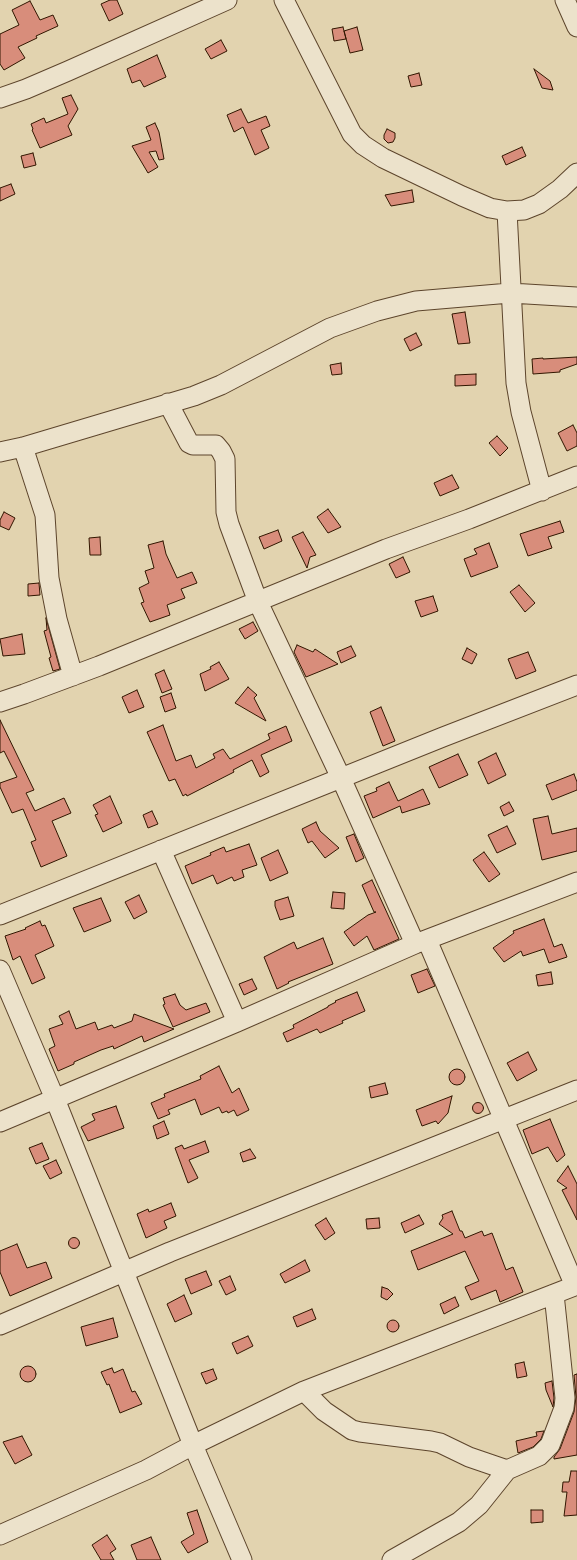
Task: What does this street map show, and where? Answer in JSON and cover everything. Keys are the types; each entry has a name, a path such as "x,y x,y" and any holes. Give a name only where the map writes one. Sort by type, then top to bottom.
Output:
{"street":[{"path":"0,98 68,72 227,0"},
{"path":"284,0 352,134 363,145 383,158 490,208 507,211 524,210 539,204 560,189 577,173"},
{"path":"565,0 577,27"},
{"path":"507,211 510,293 516,382 521,412 542,491"},
{"path":"0,452 23,447 194,396 221,385 330,328 376,311 416,301 510,293 577,297"},
{"path":"0,1535 146,1470 193,1445 304,1391 576,1285 503,1120 421,942 341,778 258,602 226,512 225,459 221,451 216,446 193,445 189,443 168,403"},
{"path":"23,447 45,515 49,578 57,619 73,676"},
{"path":"0,702 73,676 386,549 542,491 577,476"},
{"path":"0,915 443,737 577,685"},
{"path":"161,850 237,1022"},
{"path":"0,1122 237,1022 421,942 577,882"},
{"path":"0,970 54,1099 193,1445 242,1560"},
{"path":"0,1325 123,1271 272,1210 577,1090"},
{"path":"392,1560 459,1522 479,1505 507,1470 539,1456 546,1451 550,1445 564,1408 565,1398 554,1294"},
{"path":"304,1391 324,1411 352,1430 440,1443 470,1457 507,1470"}],"building":[{"path":"110,0 117,0 123,14 109,21 101,4"},
{"path":"30,1 40,20 53,15 58,26 36,36 37,38 18,47 25,58 4,70 0,64 0,34 19,25 12,10"},
{"path":"343,27 346,39 334,41 332,29"},
{"path":"357,27 363,50 350,53 344,31"},
{"path":"221,40 227,51 211,59 205,49"},
{"path":"157,55 166,77 144,87 140,80 132,83 127,69"},
{"path":"534,69 550,81 553,90 542,88"},
{"path":"419,73 422,85 411,87 408,76"},
{"path":"71,95 78,109 68,126 72,135 40,148 31,124 44,118 46,123 68,114 62,98"},
{"path":"241,109 248,123 266,116 270,126 261,130 269,148 255,155 243,127 234,132 227,115"},
{"path":"155,123 159,132 164,159 159,160 156,151 149,152 158,167 148,173 132,146 151,140 146,127"},
{"path":"387,129 395,133 393,142 388,143 384,139"},
{"path":"522,147 526,156 506,165 502,156"},
{"path":"33,153 36,165 24,168 21,156"},
{"path":"11,184 15,194 0,201 0,188"},
{"path":"412,190 414,202 391,206 385,195"},
{"path":"465,312 470,343 458,344 452,314"},
{"path":"416,333 422,345 410,351 404,339"},
{"path":"577,357 577,364 560,370 560,372 533,374 532,359"},
{"path":"341,363 342,374 332,375 330,365"},
{"path":"476,374 476,385 455,386 455,375"},
{"path":"573,425 577,433 577,446 567,451 558,433"},
{"path":"497,436 508,448 500,456 489,443"},
{"path":"452,475 459,488 440,496 434,483"},
{"path":"328,509 341,527 328,533 317,517"},
{"path":"4,512 15,518 9,530 0,526 0,520"},
{"path":"560,521 564,532 548,537 552,548 528,556 520,534"},
{"path":"278,530 282,541 264,549 259,537"},
{"path":"303,532 316,555 310,557 307,568 292,537"},
{"path":"100,537 101,555 90,555 89,538"},
{"path":"163,541 166,554 177,578 192,572 197,583 181,589 185,598 167,605 170,615 150,622 141,603 144,602 139,588 149,583 145,571 154,568 148,545"},
{"path":"489,543 498,567 471,577 464,559 477,554 474,549"},
{"path":"403,557 410,572 396,578 389,564"},
{"path":"39,583 40,595 28,596 28,584"},
{"path":"519,585 535,603 525,612 510,592"},
{"path":"433,596 438,611 421,617 415,601"},
{"path":"46,618 60,669 53,671 44,631 47,630"},
{"path":"253,622 258,631 245,639 239,629"},
{"path":"22,634 25,654 3,656 0,639"},
{"path":"297,645 313,652 315,649 338,664 306,677 294,652"},
{"path":"351,646 356,656 341,663 337,652"},
{"path":"467,648 477,654 472,664 462,659"},
{"path":"528,652 536,671 516,679 508,659"},
{"path":"219,662 229,679 205,691 200,674 211,669 210,667"},
{"path":"164,670 172,689 162,693 155,674"},
{"path":"248,687 257,695 254,698 266,721 235,703"},
{"path":"137,690 144,707 129,713 122,697"},
{"path":"171,693 176,708 165,712 160,697"},
{"path":"381,707 395,741 383,746 370,712"},
{"path":"0,720 34,790 26,793 35,811 64,798 71,813 52,821 67,856 41,867 31,842 36,840 23,809 12,813 0,787 0,783 17,777 4,751 0,753"},
{"path":"163,725 176,761 191,755 196,768 215,758 213,754 223,749 230,759 270,739 268,734 286,726 292,741 261,755 269,772 260,777 252,760 233,770 234,772 187,796 186,794 183,796 175,779 169,781 147,732"},
{"path":"496,753 506,775 488,784 478,762"},
{"path":"458,754 468,775 439,788 429,767"},
{"path":"574,774 577,782 577,790 552,800 546,785"},
{"path":"389,782 398,801 423,789 430,804 402,813 400,806 373,818 364,796 377,791 376,788"},
{"path":"110,796 122,823 103,832 95,815 98,814 93,805"},
{"path":"509,802 514,811 504,816 500,807"},
{"path":"152,811 158,824 148,828 143,815"},
{"path":"548,816 552,834 577,828 577,851 542,860 533,819"},
{"path":"316,822 320,831 339,848 325,858 312,841 308,843 302,829"},
{"path":"507,826 516,844 497,853 488,835"},
{"path":"354,834 364,858 356,862 346,837"},
{"path":"249,844 257,865 242,870 244,877 234,881 232,877 217,884 213,875 192,884 185,866 211,855 210,853 224,847 226,852"},
{"path":"278,850 288,873 270,881 261,858"},
{"path":"484,852 500,874 489,882 473,860"},
{"path":"372,880 399,939 374,950 367,936 354,946 344,932 368,915 376,912 374,912 362,885"},
{"path":"333,892 345,893 344,909 331,908"},
{"path":"139,895 147,912 134,919 125,902"},
{"path":"288,897 294,916 280,920 275,906 275,901"},
{"path":"101,898 111,921 84,932 73,908"},
{"path":"544,919 554,947 562,944 567,957 549,963 544,949 523,956 521,951 504,962 493,948 514,933 513,931"},
{"path":"40,921 42,926 45,925 54,946 35,955 45,978 32,984 20,956 13,960 5,936 26,929 25,928"},
{"path":"323,938 333,964 288,982 289,983 277,989 264,957 294,942 297,949"},
{"path":"427,969 435,986 418,993 411,975"},
{"path":"551,972 553,984 538,986 536,975"},
{"path":"252,979 257,989 244,995 239,984"},
{"path":"357,992 365,1011 320,1033 317,1029 287,1042 283,1033 294,1028 293,1025 328,1007 336,1002 335,1001"},
{"path":"175,994 180,1005 186,1010 206,1003 210,1012 173,1027 163,1005 165,1004 163,998"},
{"path":"69,1011 76,1029 95,1022 98,1030 112,1025 114,1028 132,1021 134,1014 174,1029 144,1042 142,1036 114,1049 113,1046 101,1050 58,1071 49,1049 55,1046 49,1029 63,1024 59,1016"},
{"path":"528,1052 537,1070 517,1081 507,1063"},
{"path":"219,1066 232,1093 239,1088 249,1110 237,1116 234,1110 228,1113 227,1111 222,1113 219,1107 201,1115 195,1099 168,1110 170,1114 158,1119 151,1103 165,1097 164,1094 201,1079 200,1076"},
{"path":"457,1069 464,1074 465,1077 460,1084 457,1085 450,1080 449,1077 454,1070"},
{"path":"385,1083 388,1094 371,1098 369,1087"},
{"path":"452,1096 448,1113 438,1124 436,1121 422,1126 416,1110"},
{"path":"476,1103 480,1103 482,1104 482,1112 476,1113 473,1110 473,1106"},
{"path":"116,1106 124,1128 88,1141 81,1127 95,1120 92,1114"},
{"path":"550,1119 565,1155 557,1162 548,1147 532,1154 523,1130"},
{"path":"164,1121 169,1134 157,1139 153,1126"},
{"path":"205,1141 209,1152 189,1160 198,1178 188,1183 175,1148 182,1145 184,1149"},
{"path":"42,1143 49,1159 36,1164 29,1148"},
{"path":"250,1149 256,1158 243,1162 240,1153"},
{"path":"56,1160 62,1173 50,1179 43,1166"},
{"path":"568,1166 577,1184 577,1220 562,1190 567,1188 557,1181"},
{"path":"171,1203 176,1216 164,1221 167,1228 146,1238 137,1214 148,1209 149,1212"},
{"path":"452,1211 460,1231 462,1231 465,1238 482,1231 484,1236 492,1233 506,1270 513,1267 523,1292 500,1302 496,1290 471,1300 465,1287 479,1281 465,1251 418,1270 411,1251 453,1234 439,1224 443,1218 442,1215"},
{"path":"419,1215 424,1224 405,1233 401,1223"},
{"path":"326,1218 335,1233 325,1240 315,1225"},
{"path":"379,1218 380,1228 367,1229 366,1219"},
{"path":"72,1238 76,1238 78,1239 78,1247 72,1248 69,1245 69,1241"},
{"path":"17,1244 27,1268 46,1262 52,1278 10,1296 0,1272 0,1251"},
{"path":"305,1260 310,1271 285,1283 280,1274"},
{"path":"206,1271 212,1285 191,1294 185,1279"},
{"path":"230,1276 236,1290 226,1295 219,1281"},
{"path":"382,1287 388,1289 393,1294 387,1300 381,1297"},
{"path":"184,1295 192,1314 175,1322 167,1304"},
{"path":"455,1297 459,1306 444,1314 440,1304"},
{"path":"312,1309 316,1319 297,1327 293,1317"},
{"path":"113,1318 118,1337 86,1346 81,1327"},
{"path":"393,1320 397,1322 399,1326 397,1330 393,1332 389,1330 387,1326 389,1322"},
{"path":"248,1336 253,1346 237,1354 232,1343"},
{"path":"524,1362 527,1376 517,1378 515,1364"},
{"path":"28,1366 35,1371 36,1374 31,1381 28,1382 21,1377 20,1374 25,1367"},
{"path":"112,1368 114,1373 123,1369 132,1392 135,1391 142,1404 120,1413 109,1384 107,1385 101,1372"},
{"path":"213,1369 217,1379 206,1384 201,1373"},
{"path":"577,1374 577,1455 554,1459 560,1449 574,1412 576,1397 574,1375"},
{"path":"552,1381 554,1398 553,1407 546,1390 545,1383"},
{"path":"544,1431 541,1439 533,1447 518,1453 516,1441 537,1436 536,1432"},
{"path":"22,1436 32,1455 15,1464 3,1442"},
{"path":"571,1471 577,1471 577,1515 564,1516 567,1492 562,1492 563,1482 569,1482"},
{"path":"197,1510 208,1542 188,1553 181,1542 194,1534 187,1513"},
{"path":"531,1510 543,1510 543,1522 531,1523"},
{"path":"107,1535 116,1549 110,1553 114,1560 101,1560 92,1545"},
{"path":"151,1537 161,1560 137,1560 131,1545"}]}
